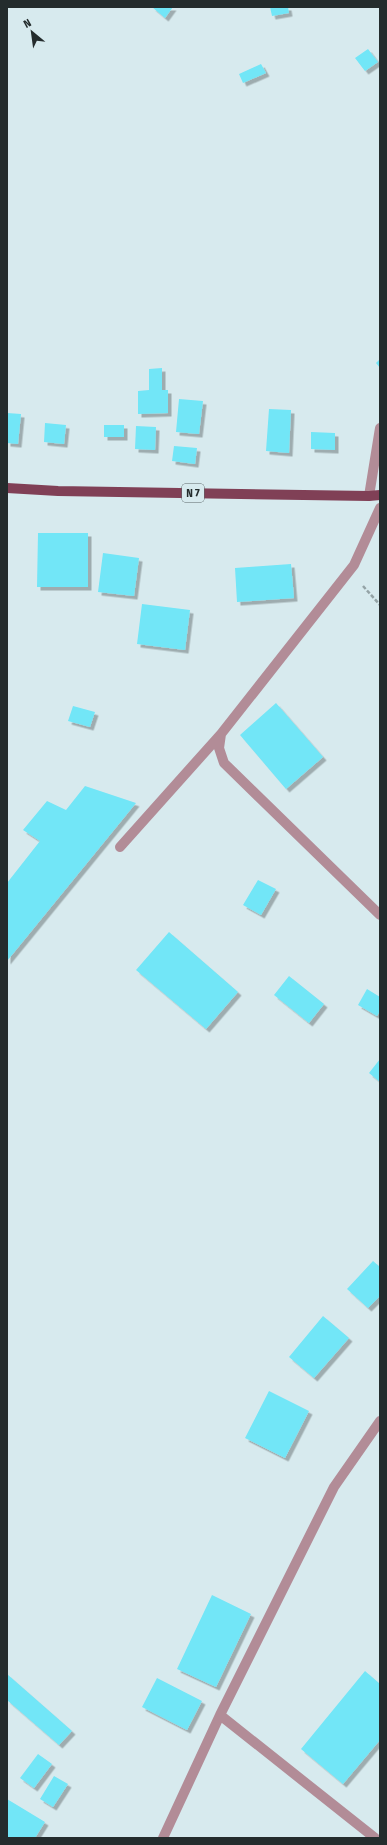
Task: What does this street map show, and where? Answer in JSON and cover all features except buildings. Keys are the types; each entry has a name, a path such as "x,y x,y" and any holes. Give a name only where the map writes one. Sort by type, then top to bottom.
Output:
{"main road":[{"name":"N 7","path":"7,488 58,492 380,495"}],"street":[{"path":"369,496 380,428"},
{"path":"120,847 221,734 354,565 380,508"},
{"path":"221,734 219,748 224,763 380,915"},
{"path":"163,1838 220,1715 334,1488 380,1421"},
{"path":"220,1715 375,1838"}],"path":[{"path":"350,570 380,605"}]}
